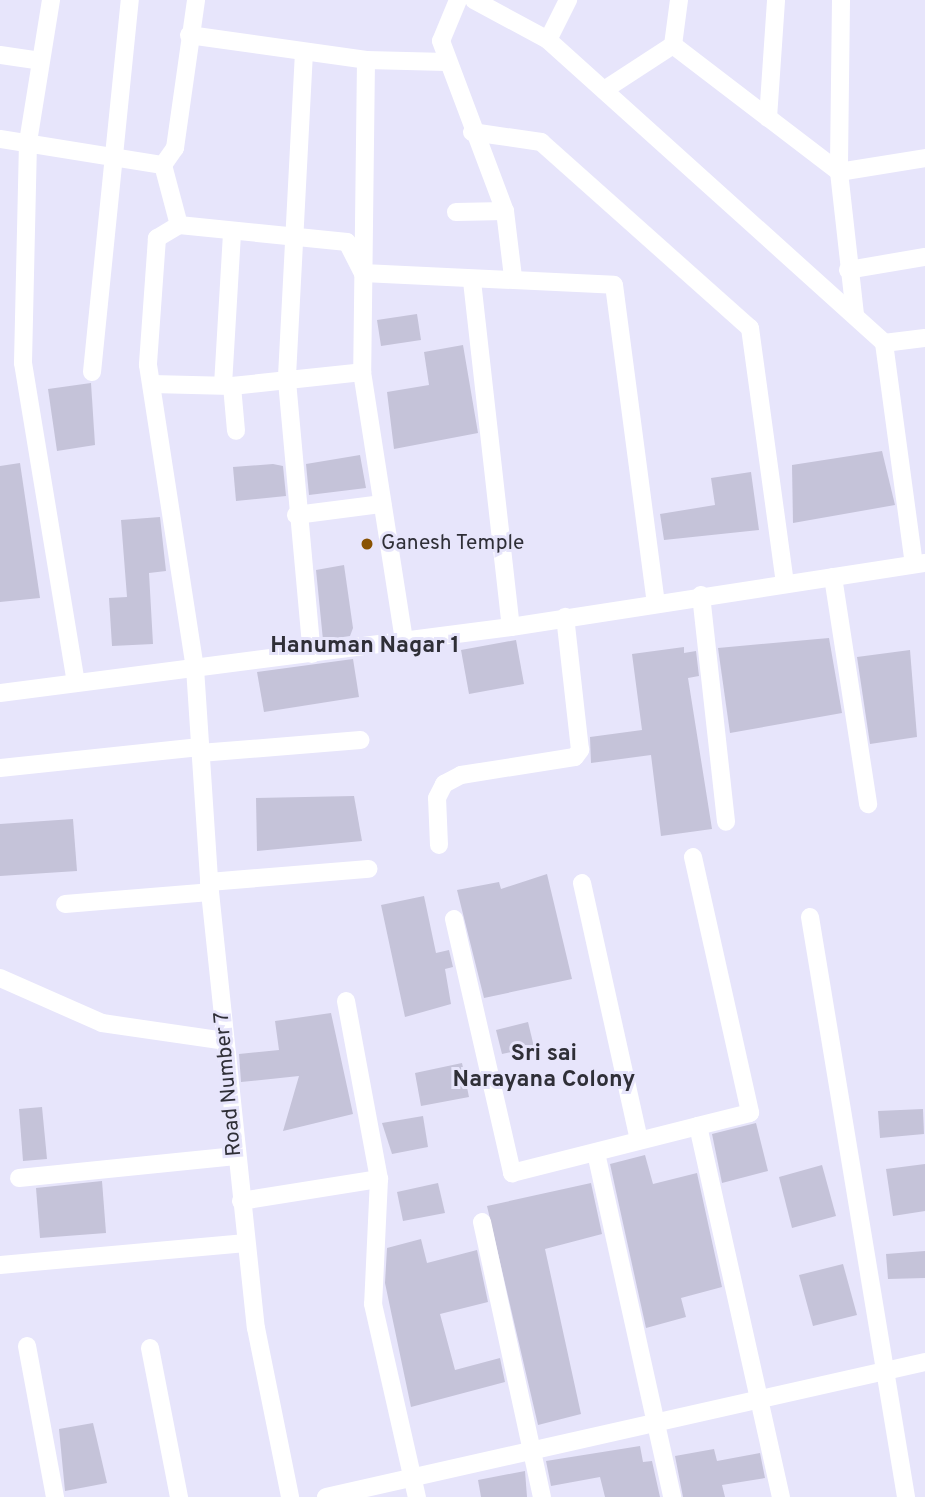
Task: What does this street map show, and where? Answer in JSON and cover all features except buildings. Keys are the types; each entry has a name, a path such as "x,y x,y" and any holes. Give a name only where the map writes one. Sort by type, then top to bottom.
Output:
{"street":[{"path":"51,0 28,142 23,363 76,683"},
{"path":"92,372 112,154 130,0"},
{"path":"163,165 175,148 196,0"},
{"path":"458,0 441,41 472,132 505,211 513,277"},
{"path":"0,693 511,627 701,595 920,564 884,343 548,40 474,0"},
{"path":"548,40 568,0"},
{"path":"673,45 678,0"},
{"path":"768,118 776,0"},
{"path":"841,0 839,172 855,315"},
{"path":"189,35 366,60 447,62"},
{"path":"604,90 673,45"},
{"path":"673,45 839,172 925,158"},
{"path":"304,52 287,381 296,515 312,654"},
{"path":"0,55 41,61"},
{"path":"366,60 362,372 404,640"},
{"path":"472,132 541,142 750,328 785,584"},
{"path":"0,139 112,154 163,165"},
{"path":"163,165 179,225 347,242 362,272"},
{"path":"456,212 505,211"},
{"name":"Road Number 7","path":"179,225 157,238 150,269 152,384 195,668 210,887 246,1243 290,1497"},
{"path":"232,232 227,385 236,431"},
{"path":"848,270 925,257"},
{"path":"362,272 472,281 513,277 614,285 656,602"},
{"path":"472,281 511,627"},
{"path":"884,343 925,338"},
{"path":"152,384 227,385 362,372"},
{"path":"296,515 382,504"},
{"path":"833,577 869,804"},
{"path":"701,595 726,822"},
{"path":"439,845 437,798 444,784 461,775 575,757 580,750 565,617"},
{"path":"0,768 200,750 360,740"},
{"path":"454,919 512,1173 596,1153 750,1113 693,857"},
{"path":"65,904 368,869"},
{"path":"582,883 639,1140"},
{"path":"810,917 883,1371 906,1497"},
{"path":"0,978 102,1023 225,1041"},
{"path":"346,1001 379,1179 373,1304 417,1497"},
{"path":"698,1126 781,1497"},
{"path":"596,1153 672,1497"},
{"path":"19,1178 236,1156"},
{"path":"241,1201 379,1179"},
{"path":"482,1222 542,1497"},
{"path":"0,1265 246,1243"},
{"path":"27,1346 55,1497"},
{"path":"150,1348 179,1497"},
{"path":"327,1497 925,1362"}],"place":[{"name":"Ganesh Temple","path":"367,544"}],"district":[{"name":"Hanuman Nagar 1","path":"365,647"},
{"name":"Sri sai Narayana Colony","path":"544,1068"}]}
